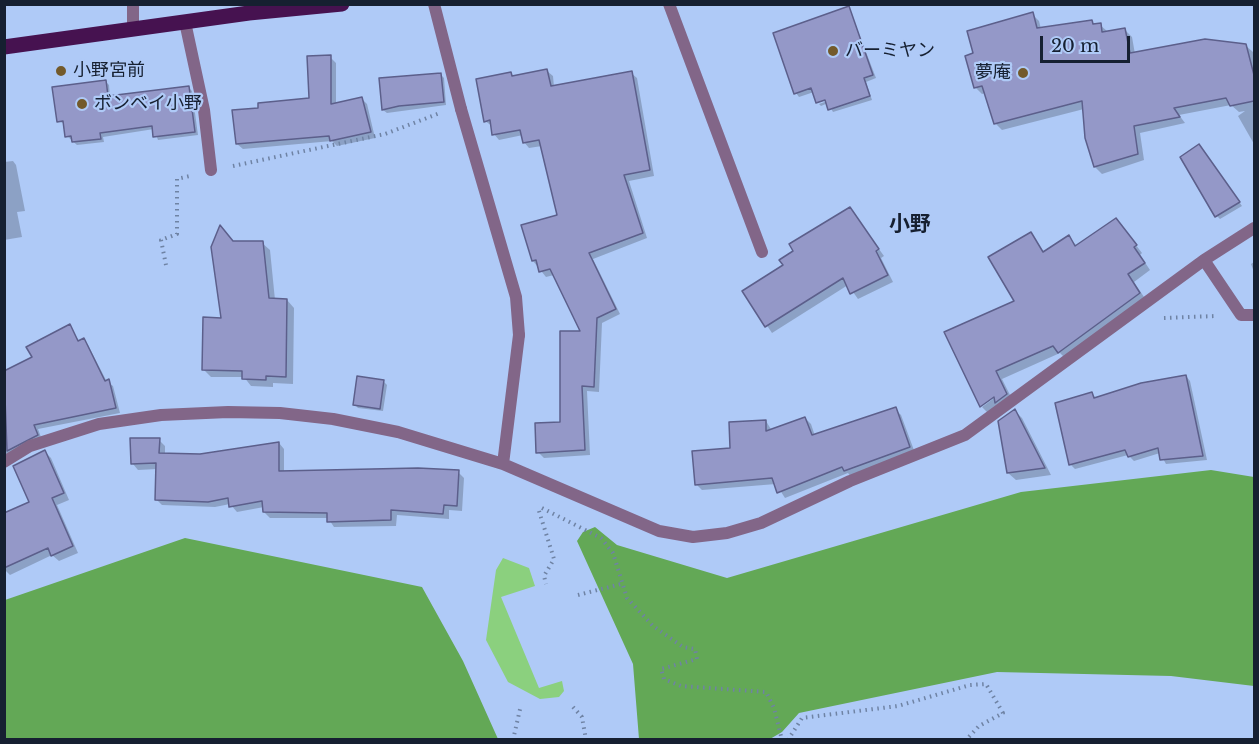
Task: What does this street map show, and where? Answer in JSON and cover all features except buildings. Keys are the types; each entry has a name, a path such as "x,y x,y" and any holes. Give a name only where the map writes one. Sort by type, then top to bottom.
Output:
{"main road":[{"path":"4,47 133,28 342,4"}],"street":[{"path":"133,4 133,28"},
{"path":"434,4 460,107 516,297 519,335 503,464"},
{"path":"669,4 762,252"},
{"path":"184,22 204,110 211,170"},
{"path":"4,462 30,446 99,424 160,415 228,412 280,413 333,419 398,432 503,464 659,531 693,537 728,533 761,523 839,485 964,435 1204,260 1254,228"},
{"path":"1204,260 1241,315 1254,315"}],"path":[{"path":"166,265 161,240 177,234 177,179 385,134 460,107"},
{"path":"1123,319 1241,315"},
{"path":"546,584 544,576 554,559 541,509 601,538 613,554 627,598 653,626 683,647 695,649 697,659 661,669 664,679 681,686 766,692 783,740"},
{"path":"578,595 621,584"},
{"path":"788,740 802,718 898,706 970,685 986,684 1003,713 979,726 966,740"},
{"path":"513,740 521,705"},
{"path":"573,707 582,717 586,740"},
{"path":"1062,740 1070,740"}],"green space":[{"path":"1211,470 1254,477 1254,686 1171,676 997,672 799,713 782,732 770,739 639,739 633,664 577,541 583,532 595,527 617,545 727,578 1021,492"},
{"path":"185,538 422,587 463,661 498,739 5,739 5,600"},
{"path":"503,558 529,568 535,586 501,597 539,688 562,681 564,691 559,697 540,699 508,682 486,640 496,570"}],"place":[{"name":"バーミヤン","path":"833,51"},
{"name":"小野宮前","path":"61,71"},
{"name":"夢庵","path":"1023,73"},
{"name":"ボンベイ小野","path":"82,104"}],"district":[{"name":"小野","path":"910,225"}]}
